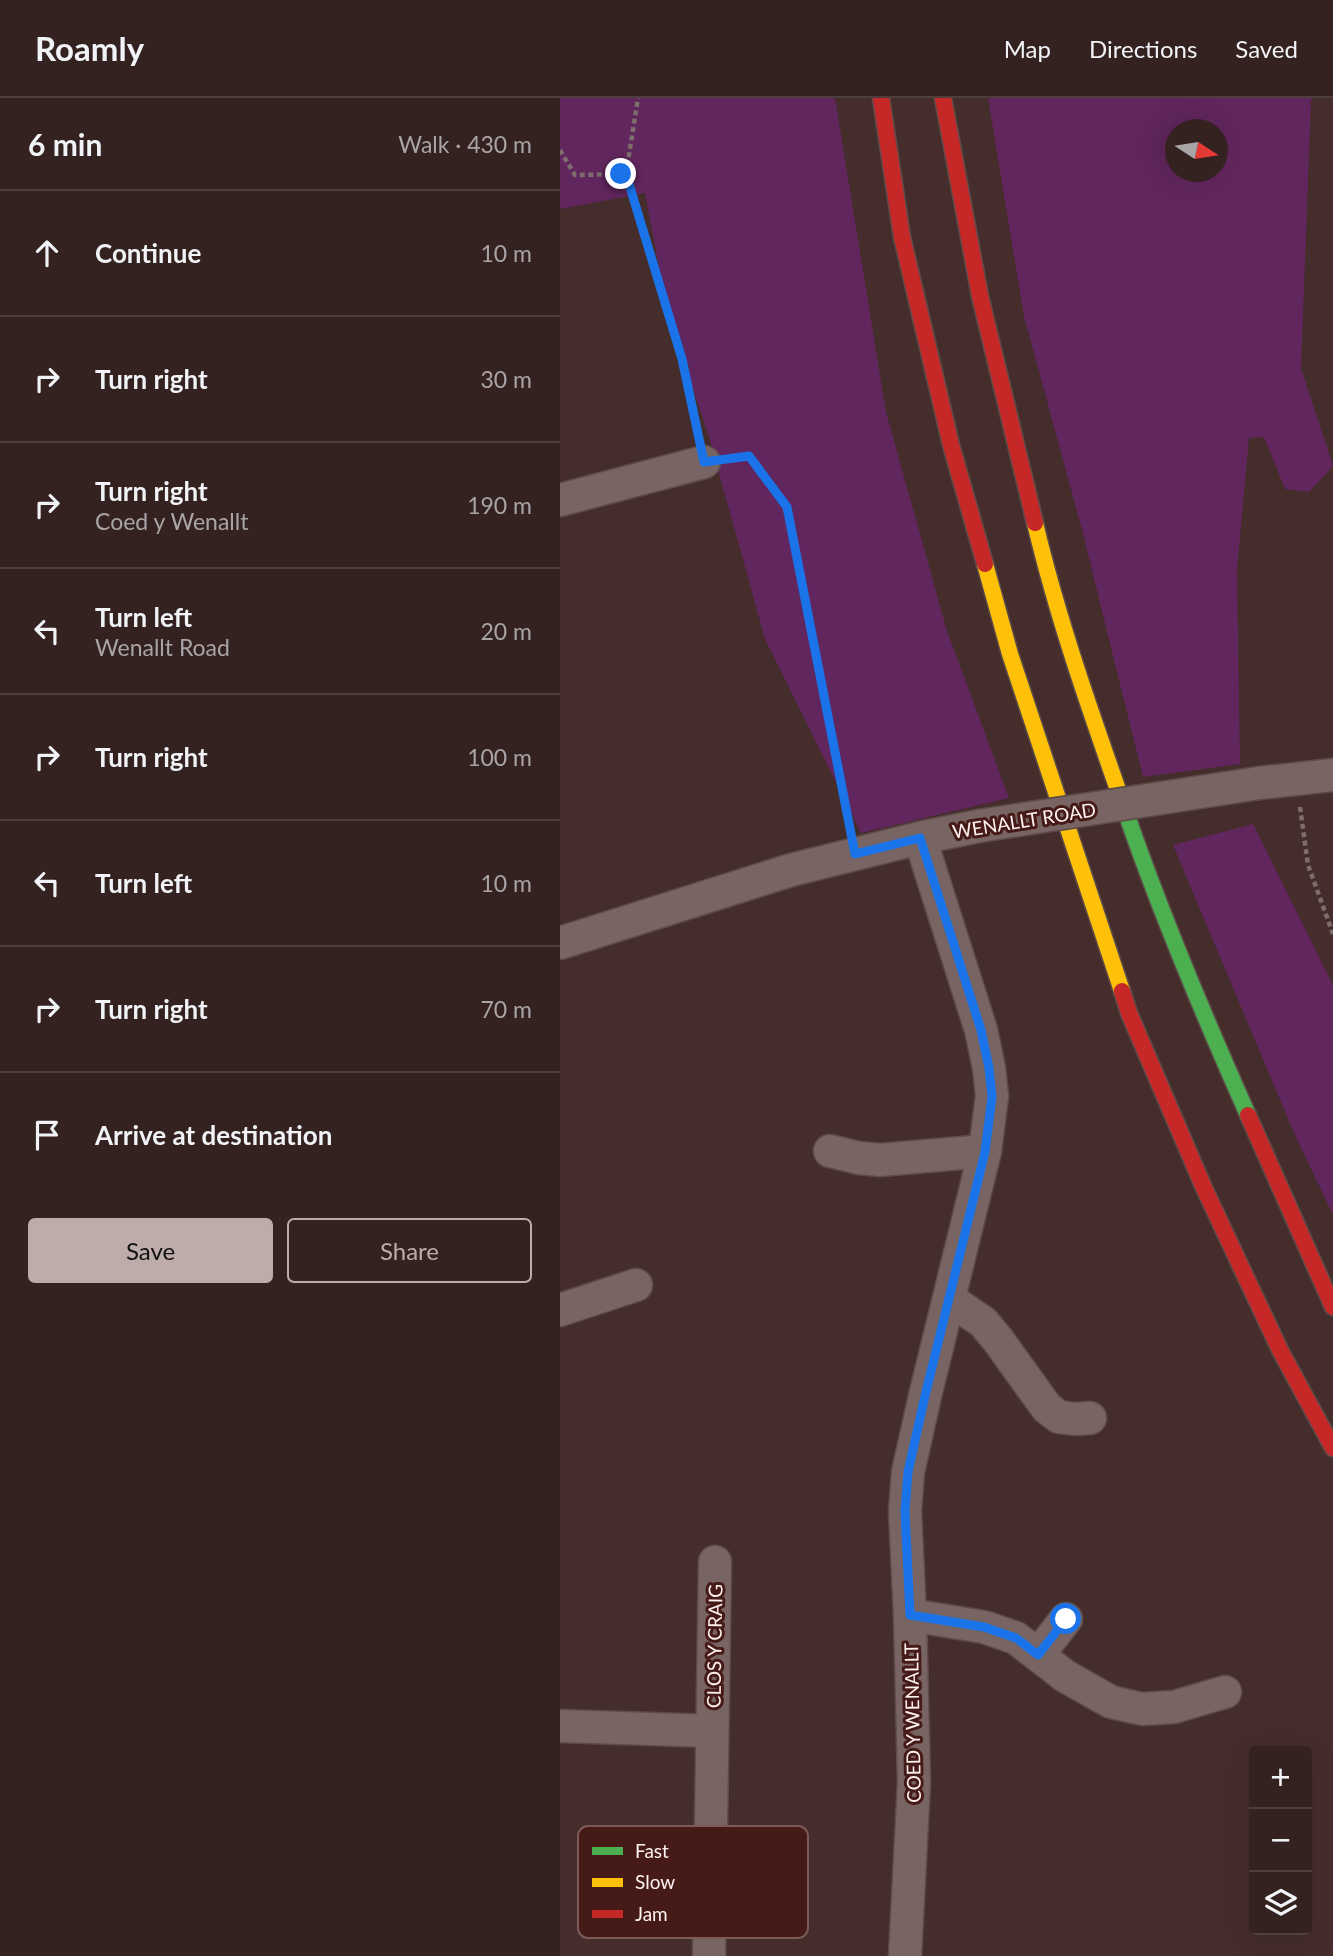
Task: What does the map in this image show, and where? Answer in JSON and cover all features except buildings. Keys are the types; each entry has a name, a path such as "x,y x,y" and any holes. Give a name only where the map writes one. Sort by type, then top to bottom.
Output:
{"highway":[{"path":"881,98 902,237 951,445 1010,654 1129,1013 1204,1188 1280,1350 1333,1448"},
{"path":"943,98 980,296 1043,557 1079,677 1142,861 1191,987 1333,1307"}],"street":[{"path":"560,500 704,462"},
{"name":"WENALLT ROAD","path":"560,943 791,870 920,838 979,826 1259,783 1333,775"},
{"name":"COED Y WENALLT","path":"905,1956 914,1782 905,1511 908,1472 985,1152 992,1097 981,1030 920,838"},
{"path":"830,1152 880,1160 985,1152"},
{"path":"560,1310 636,1284"},
{"path":"949,1299 983,1322 1047,1408 1059,1417 1090,1418"},
{"name":"CLOS Y CRAIG","path":"711,1826 715,1562"},
{"path":"910,1615 984,1627 1016,1638 1065,1676 1111,1702 1142,1709 1174,1707 1225,1692"},
{"path":"1038,1655 1066,1619"},
{"path":"560,1726 712,1731"},
{"name":"CLOS Y CRAIG","path":"709,1938 709,1956"}],"path":[{"path":"638,98 626,174 682,359 704,462 749,456 787,507 855,854"},
{"path":"560,150 575,175 626,174"},
{"path":"1295,779 1308,865 1333,934"}],"shaded area":[{"path":"560,98 835,98 886,412 947,631 1009,798 861,833 765,639 709,437 667,309 645,193 560,209"},
{"path":"988,98 1313,98 1301,368 1333,466 1309,492 1285,489 1264,437 1249,438 1237,570 1240,764 1143,777 1082,530 1024,316"},
{"path":"1253,824 1333,985 1333,1215 1294,1133 1173,845"}],"traffic: fast":[{"path":"1124,807 1152,885 1248,1115"}],"traffic: slow":[{"path":"1035,523 1065,631 1124,807"},
{"path":"985,564 1010,654 1122,991"}],"traffic: jam":[{"path":"881,98 902,237 951,445 985,564"},
{"path":"943,98 980,296 1035,523"},
{"path":"1122,991 1204,1188 1280,1350 1333,1448"},
{"path":"1248,1115 1333,1307"}],"route":[{"path":"621,174 626,174 682,359 704,462 749,456 787,507 855,854 920,838 981,1030 989,1068 992,1097 985,1152 908,1472 905,1511 910,1615 984,1627 1016,1638 1038,1655 1066,1619"}]}
